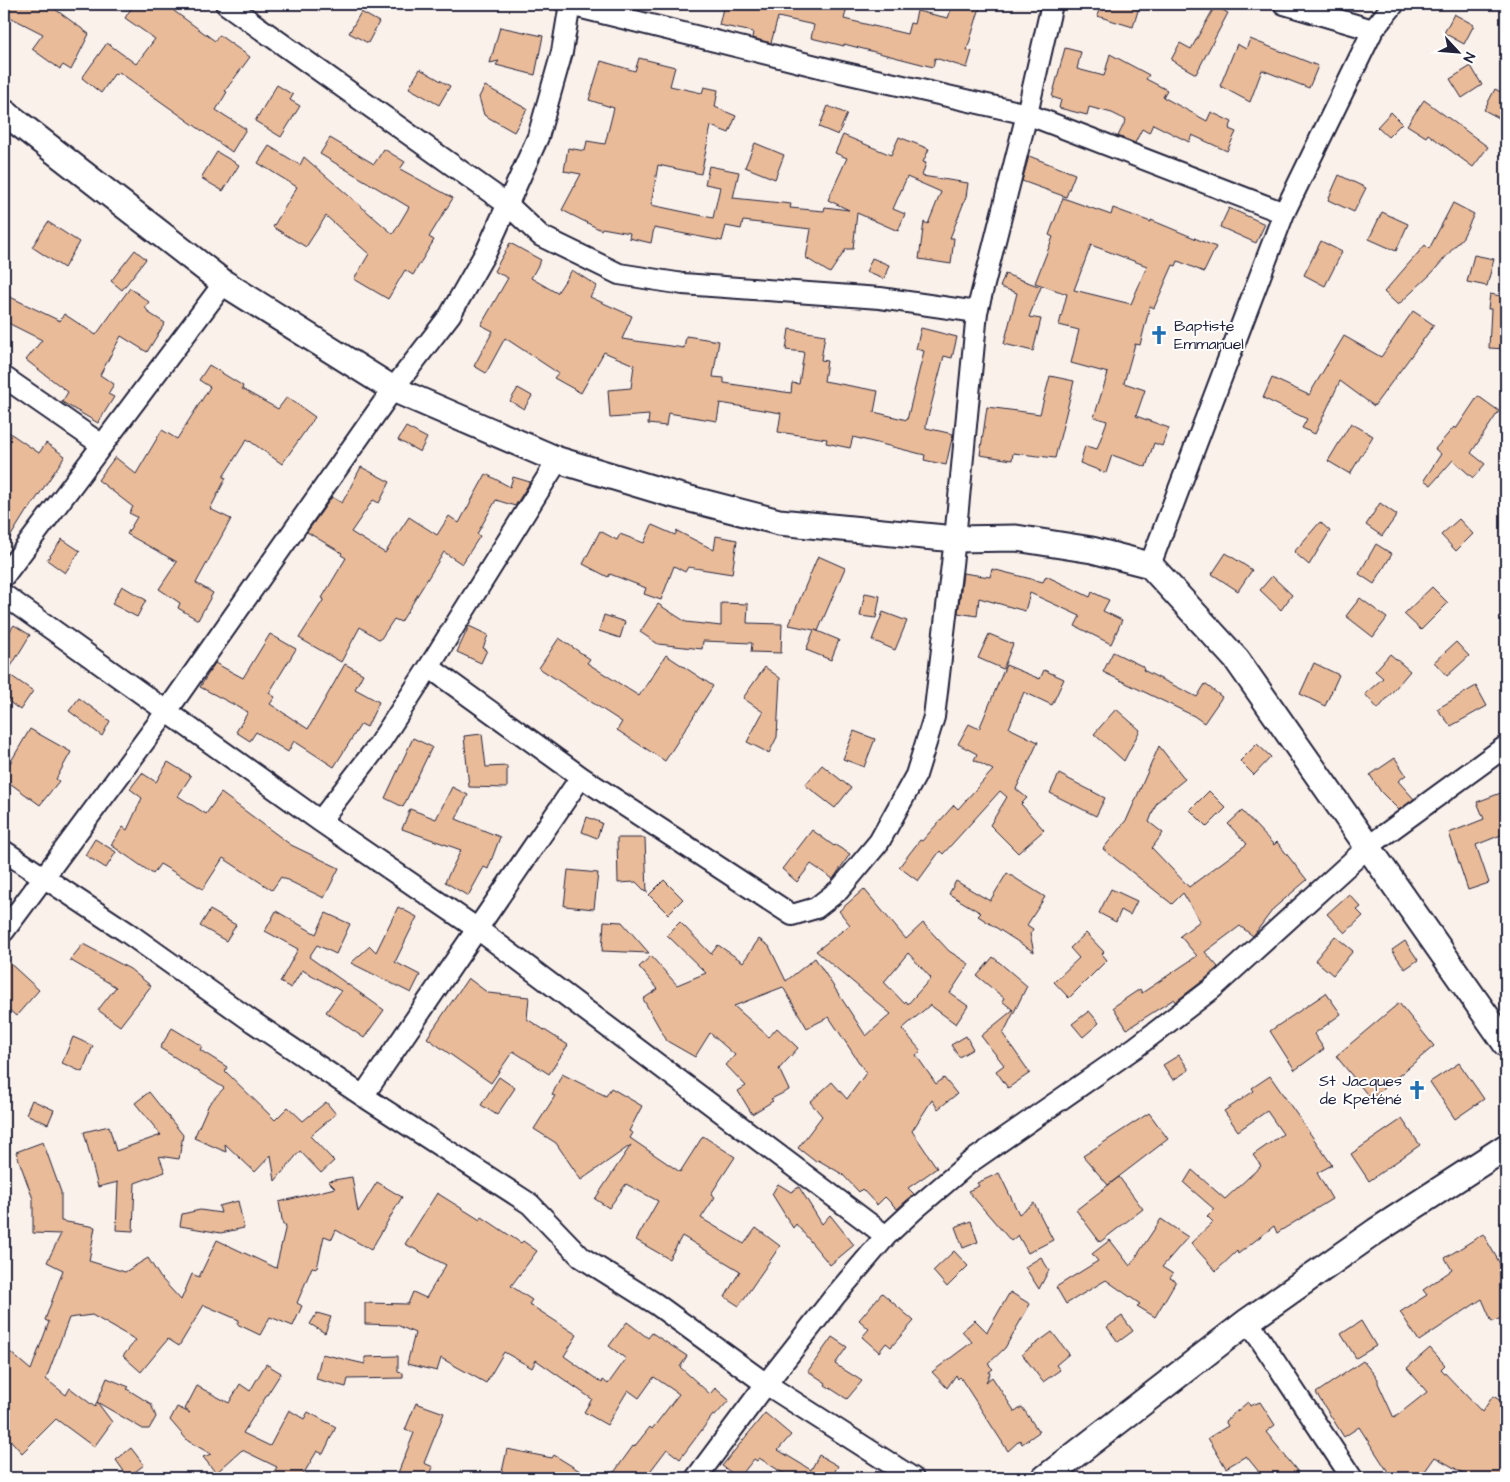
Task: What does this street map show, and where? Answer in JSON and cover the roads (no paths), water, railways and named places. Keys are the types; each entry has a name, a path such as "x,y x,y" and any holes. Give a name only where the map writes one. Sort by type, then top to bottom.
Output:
{"street":[{"path":"226,4 507,204 541,236 620,274 683,284 880,298 977,312"},
{"path":"4,931 46,878 167,710 392,389 450,314 487,250 538,138 562,52 569,4 832,70 1027,114 1284,213"},
{"path":"430,668 582,777 792,915 816,908 839,890 879,842 916,775 934,717 955,539 977,312 1027,114 1052,4"},
{"path":"1284,4 1373,30"},
{"path":"1150,565 1284,213 1373,30 1394,4"},
{"path":"4,112 224,283 392,389 558,460 670,494 780,522 955,539 1016,538 1092,550 1150,565 1236,660 1369,846 1506,1044"},
{"path":"4,576 224,283"},
{"path":"4,377 102,446"},
{"path":"320,821 377,747 430,668 558,460"},
{"path":"4,595 320,821 479,930 886,1236"},
{"path":"696,1478 766,1384 886,1236 969,1163 1136,1047 1213,988 1369,846 1506,746"},
{"path":"363,1096 479,930 582,777"},
{"path":"4,851 363,1096 530,1204 581,1256 656,1304 766,1384 914,1478"},
{"path":"1045,1478 1248,1321 1376,1232 1506,1148"},
{"path":"1248,1321 1352,1478"}],"place":[{"name":"Baptiste Emmanuel","path":"1159,335"},
{"name":"St Jacques de Kpeténé","path":"1417,1090"}]}
